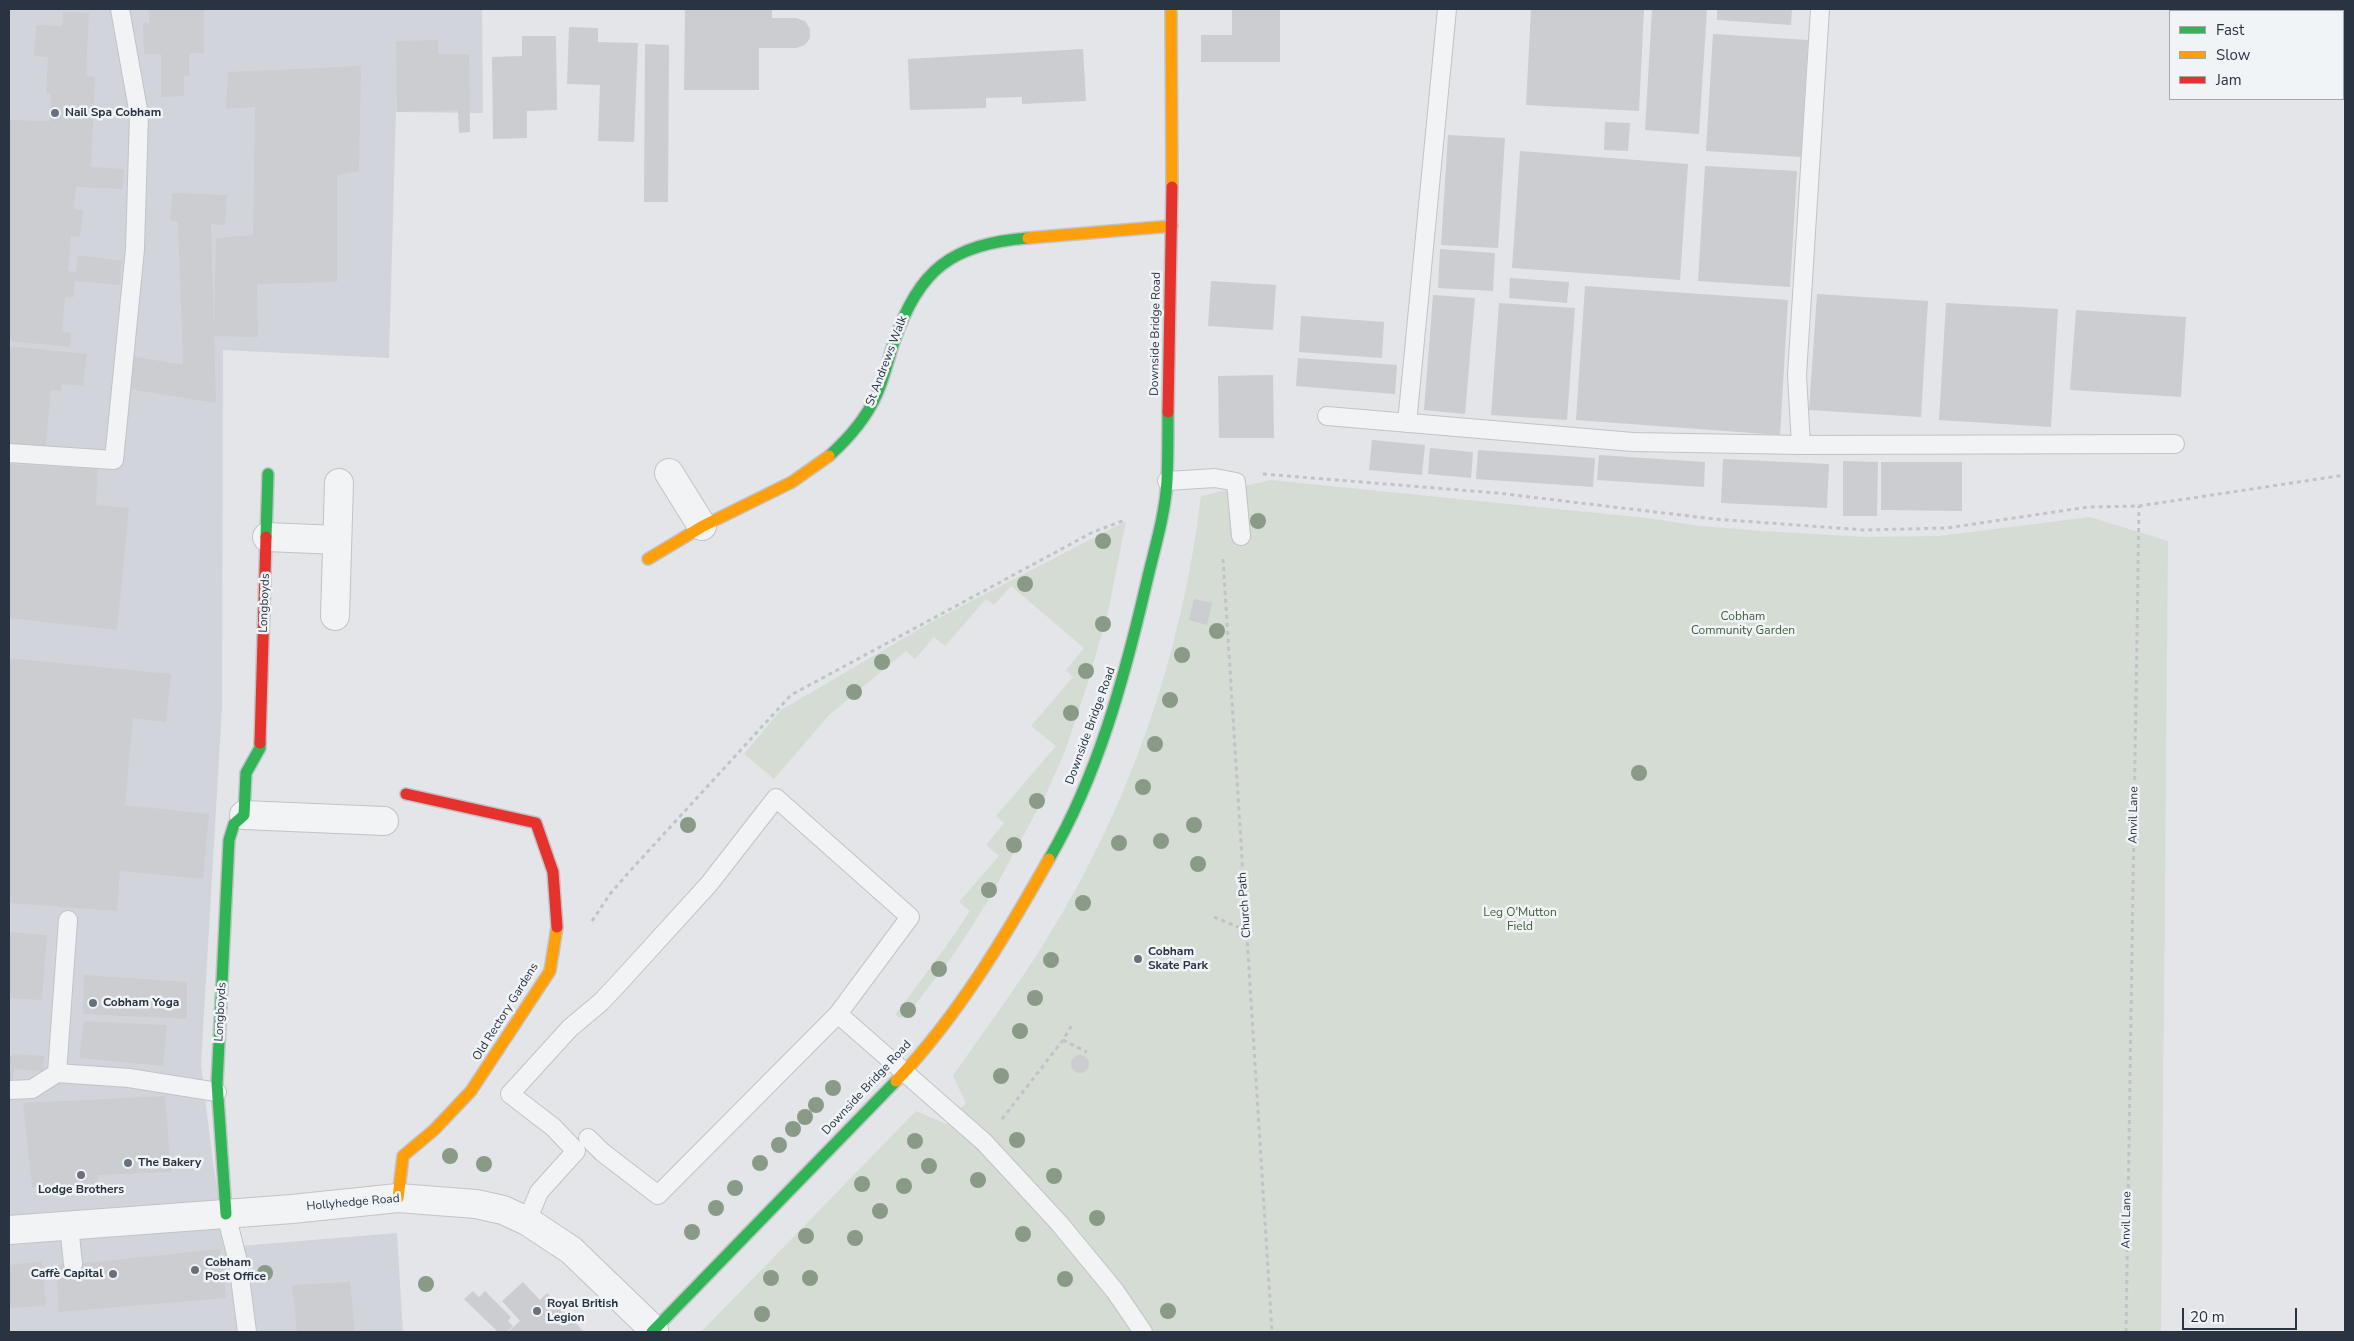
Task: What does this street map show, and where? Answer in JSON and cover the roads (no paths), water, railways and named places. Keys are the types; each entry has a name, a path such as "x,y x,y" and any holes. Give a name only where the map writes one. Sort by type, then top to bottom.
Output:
{"street":[{"name":"Downside Bridge Road","path":"653,1331 904,1072 956,1007 1009,930 1060,841 1098,753 1127,668 1163,513 1167,481 1172,226 1170,9"},
{"name":"St Andrews Walk","path":"648,559 702,526 795,480 818,465 843,443 858,427 869,409 878,389 891,346 908,308 933,271 947,259 965,250 1018,239 1172,226"},
{"path":"669,473 702,526"},
{"name":"Longboyds","path":"226,1214 217,1092 229,840 234,824 244,815 246,774 260,748 268,474"},
{"path":"336,616 339,483"},
{"path":"267,537 337,540"},
{"name":"Old Rectory Gardens","path":"398,1198 403,1156 434,1130 471,1091 550,971 557,926 553,872 536,823 406,794"},
{"path":"244,815 384,821"},
{"name":"Hollyhedge Road","path":"10,1230 226,1214 398,1198 437,1199 476,1204 503,1210 527,1221 571,1250 653,1331"}],"lane":[{"path":"9,453 114,460 135,249 140,115 120,9"},
{"path":"1408,423 1447,9"},
{"path":"1800,446 1797,375 1820,9"},
{"path":"1328,416 1633,442 1800,446 2175,444"},
{"path":"1167,481 1216,478 1236,482 1241,536"},
{"path":"776,798 910,917 838,1014 658,1195 602,1152 582,1145 553,1127 510,1094 570,1028 601,1002 709,884 776,798"},
{"path":"57,1073 68,920"},
{"path":"838,1014 984,1142 1059,1223 1115,1290 1143,1332"},
{"path":"9,1090 32,1089 57,1073 129,1078 217,1092"},
{"path":"527,1221 539,1192 582,1145"},
{"path":"226,1214 238,1262 246,1332"},
{"path":"69,1226 73,1264"}],"place":[{"name":"Nail Spa Cobham","path":"55,113"},
{"name":"Cobham Skate Park","path":"1138,959"},
{"name":"Cobham Yoga","path":"93,1003"},
{"name":"The Bakery","path":"128,1163"},
{"name":"Lodge Brothers","path":"81,1175"},
{"name":"Cobham Post Office","path":"195,1270"},
{"name":"Caffè Capital","path":"113,1274"},
{"name":"Royal British Legion","path":"537,1311"}],"park label":[{"name":"Cobham Community Garden","path":"1743,624"},
{"name":"Leg O'Mutton Field","path":"1520,920"}]}
